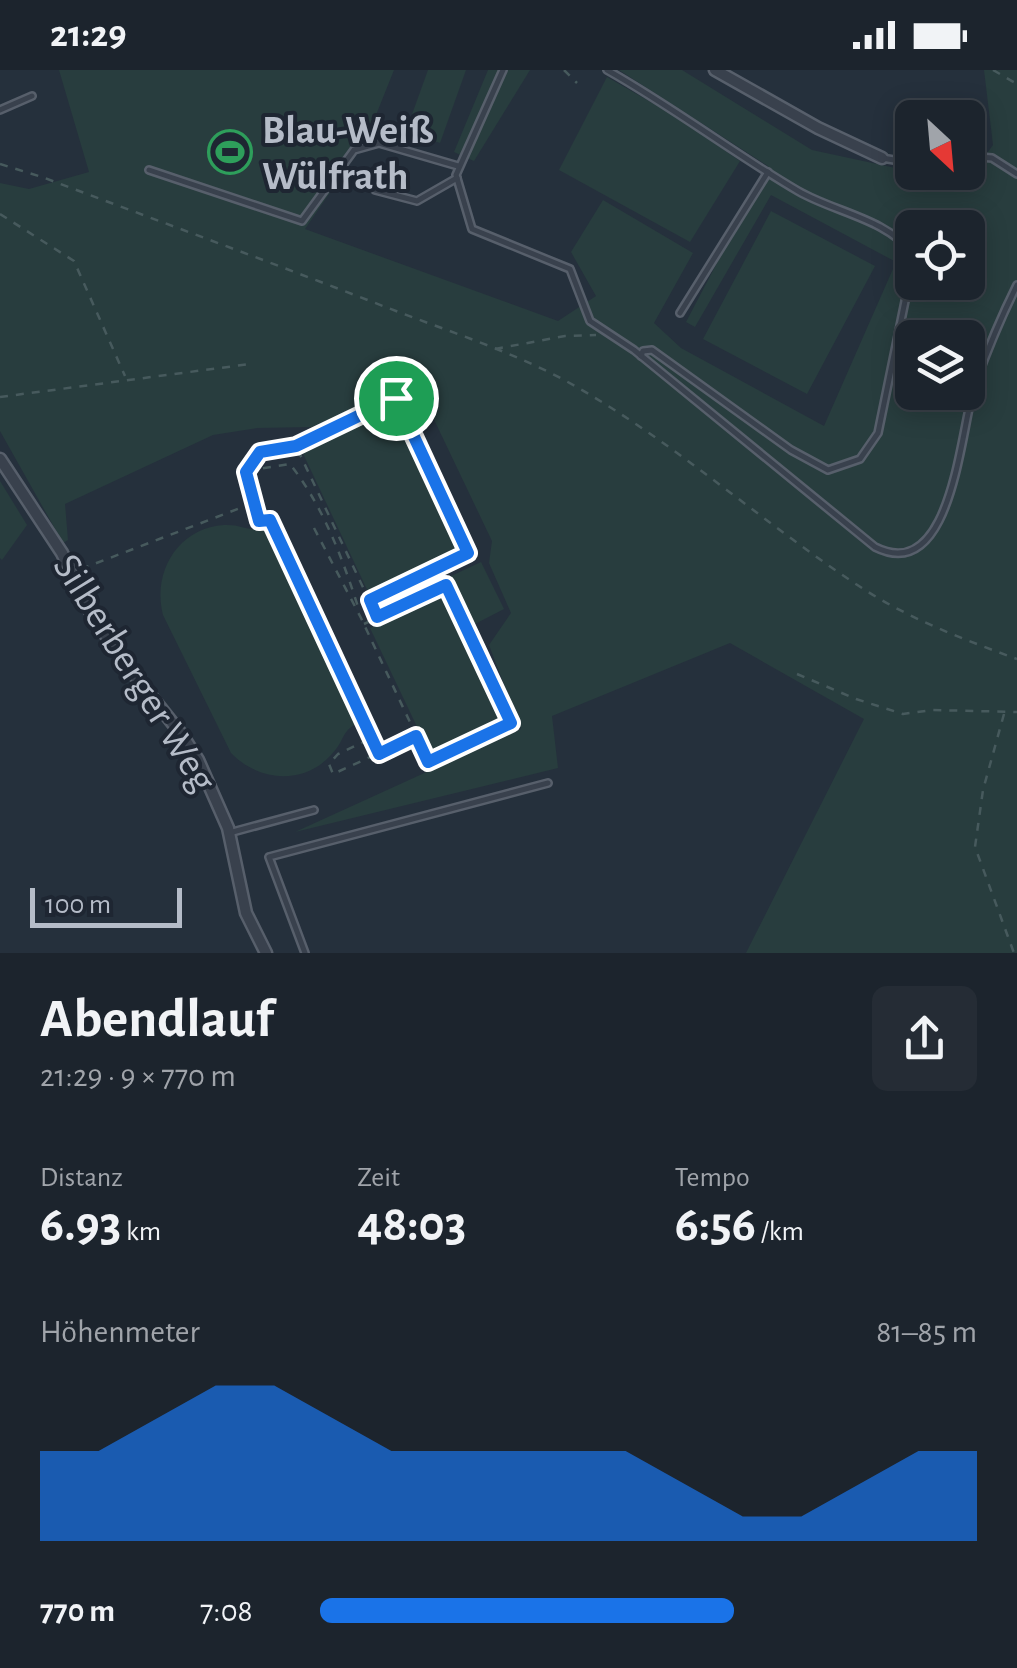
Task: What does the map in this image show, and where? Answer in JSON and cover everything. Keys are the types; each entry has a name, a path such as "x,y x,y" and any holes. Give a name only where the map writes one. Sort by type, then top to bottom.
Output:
{"street":[{"path":"715,70 818,128 882,158"},
{"name":"Silberberger Weg","path":"0,459 62,553 120,657 198,760 229,833 246,913 266,953"}],"lane":[{"path":"503,70 457,178 472,229 570,269 590,321 642,356 875,547 892,555 910,552 928,540 944,514 975,386 1017,285"},
{"path":"608,70 661,100 801,193 895,235"},
{"path":"0,110 32,96"},
{"path":"149,170 302,220 354,150 379,143 460,166"},
{"path":"985,157 1017,174"},
{"path":"882,158 895,160"},
{"path":"680,313 768,172"},
{"path":"375,190 414,202 457,178"},
{"path":"642,356 643,350 652,350 791,450 828,470 860,459 878,433 905,300"},
{"path":"305,953 269,857 548,783"},
{"path":"229,833 314,810"}],"path":[{"path":"564,70 578,82"},
{"path":"993,70 1017,84"},
{"path":"0,164 60,183 563,379 632,419 866,591 970,642 1017,659"},
{"path":"0,214 74,260 127,378"},
{"path":"494,349 565,336 610,334"},
{"path":"0,396 250,364"},
{"path":"370,600 468,553 396,398 296,446 260,452 248,471 259,521 270,520 379,754"},
{"path":"296,446 377,617"},
{"path":"248,471 290,464 308,488 346,570 363,622"},
{"path":"70,573 254,502"},
{"path":"314,528 428,762 511,723 446,585 363,622"},
{"path":"797,674 904,714 932,710 1017,712"},
{"path":"1004,714 983,790 975,847 1014,953"},
{"path":"372,738 338,754 329,764 334,774 416,736"}],"green space":[{"path":"59,70 394,70 366,140 305,229 558,321 596,296 571,252 603,200 693,253 654,323 681,348 824,426 895,264 895,300 985,300 985,210 895,210 895,261 771,195 695,327 686,322 768,166 619,70 682,70 812,150 895,168 895,190 985,190 985,156 993,145 984,70 1017,70 1017,953 746,953 864,719 730,643 552,716 558,768 295,832 521,729 489,645 511,613 489,563 492,541 418,386 410,384 312,427 257,428 213,435 65,504 68,540 63,543 0,431 0,183 29,189 89,172"},
{"path":"428,70 466,70 440,143 406,131"},
{"path":"488,70 530,70 474,161 454,152"},
{"path":"607,77 675,116 740,161 690,242 559,170"},
{"path":"771,211 875,266 807,394 703,339"},
{"path":"394,400 465,552 371,598 299,445"},
{"path":"0,481 27,525 2,560 0,558"},
{"path":"269,524 362,721 346,732 320,765 307,772 281,776 254,769 231,753 163,615 161,599 165,568 182,543 194,534 224,525 251,529"},
{"path":"481,562 504,609 473,625 449,577"},
{"path":"444,593 504,719 430,754 370,628"}],"place":[{"name":"Blau-Weiß Wülfrath","path":"230,152"}],"route":[{"path":"396,398 468,553 370,600 377,617 446,585 511,723 428,762 416,736 379,754 270,520 259,521 246,472 260,452 296,446 396,398"}]}
